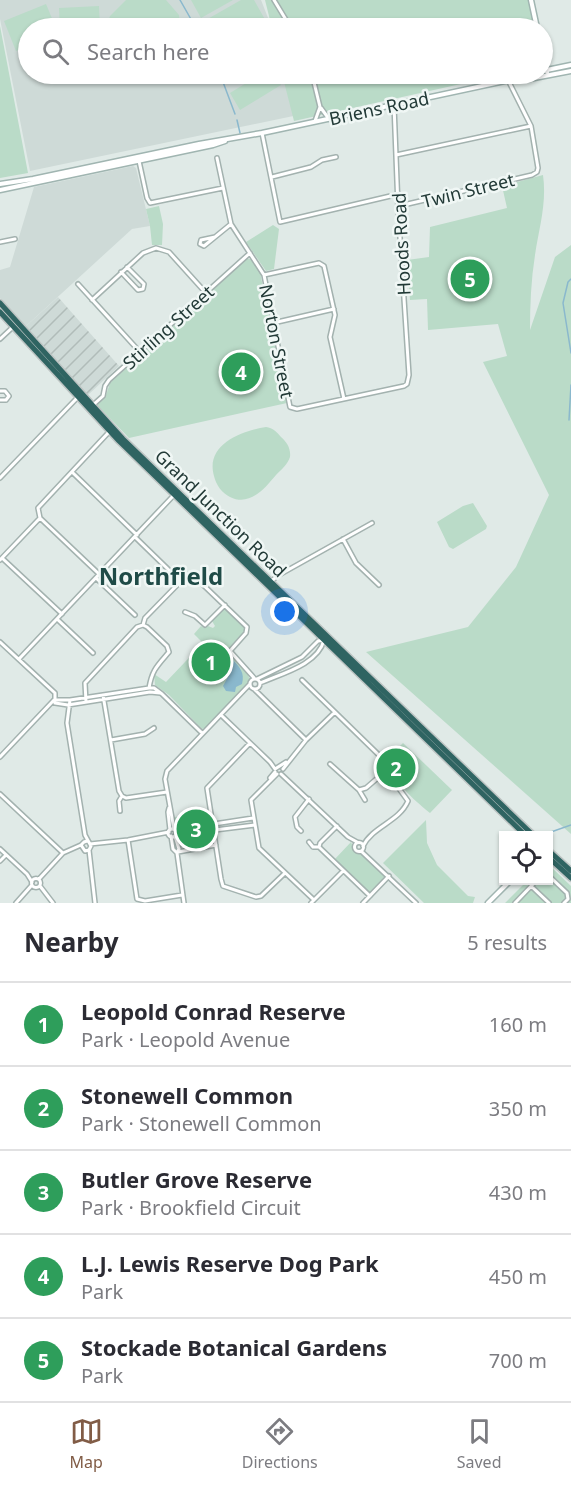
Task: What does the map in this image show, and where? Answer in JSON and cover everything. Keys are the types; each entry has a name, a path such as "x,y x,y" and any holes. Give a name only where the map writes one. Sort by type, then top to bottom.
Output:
{"highway":[{"name":"Grand Junction Road","path":"0,303 16,325 91,407 176,493 529,831"},
{"name":"Grand Junction Road","path":"0,312 16,325"},
{"name":"Grand Junction Road","path":"59,372 110,432 176,493"},
{"name":"Grand Junction Road","path":"326,638 521,831"},
{"path":"553,854 571,871"},
{"path":"553,862 571,878"}],"main road":[{"path":"531,0 535,18"},
{"path":"553,65 561,67"},
{"path":"553,70 571,65"},
{"path":"553,72 571,71"},
{"name":"Briens Road","path":"0,184 213,145 234,138 490,84"},
{"name":"Briens Road","path":"0,190 138,159"},
{"path":"488,903 506,885"}],"street":[{"path":"274,0 285,18"},
{"path":"314,84 320,107 329,119"},
{"path":"396,155 531,126 510,84"},
{"name":"Hoods Road","path":"344,399 407,384 409,375 394,105"},
{"path":"315,122 320,107"},
{"name":"Twin Street","path":"398,207 537,172 531,126"},
{"path":"262,133 280,222 399,194"},
{"path":"272,177 311,167 322,160 336,157"},
{"path":"217,158 231,224 264,275 322,264 334,309 330,337 344,399"},
{"path":"138,159 149,202 224,188"},
{"path":"215,237 231,224"},
{"path":"0,242 15,239"},
{"path":"92,300 147,250 156,248 164,249 174,257 206,293"},
{"name":"Stirling Street","path":"91,407 103,396 109,380 250,253"},
{"path":"121,272 138,290 143,289 144,284 127,267"},
{"name":"Norton Street","path":"264,275 290,407 297,409 344,399"},
{"path":"78,284 140,352"},
{"path":"273,323 334,309"},
{"path":"0,339 16,325"},
{"path":"0,391 5,391 9,396 6,400 0,400"},
{"path":"0,478 78,397"},
{"path":"110,432 38,508 40,518 135,615"},
{"path":"0,470 4,474"},
{"path":"72,472 173,574"},
{"path":"19,659 176,493"},
{"path":"40,518 1,559 62,614"},
{"path":"269,583 372,523"},
{"path":"343,539 356,563 380,585"},
{"path":"143,625 145,618 190,574 247,627 246,633 230,651 258,682 261,696"},
{"path":"184,612 195,616 205,625 225,605"},
{"path":"57,619 93,653"},
{"path":"86,702 85,683 137,627 143,625 167,646 169,652 154,669 149,688"},
{"path":"252,686 308,661 322,647 326,638"},
{"path":"184,903 177,852 173,849 168,812 170,807 165,779 167,771 244,691 302,657 318,641 326,638"},
{"path":"0,642 55,693 55,702"},
{"path":"248,672 252,686 306,740"},
{"path":"302,680 384,760 406,797 407,804 388,824 374,830 363,848 356,851 357,843"},
{"path":"0,757 55,702 149,688 154,688 162,694 202,733"},
{"path":"55,702 68,705 150,693 162,694"},
{"path":"103,695 119,791 122,796 126,798 167,792"},
{"path":"70,700 67,723 95,903"},
{"path":"335,712 251,800 259,848 312,902 343,871"},
{"path":"220,715 348,837 363,848 368,856 416,903"},
{"path":"111,740 145,734 154,728"},
{"path":"250,743 207,789 223,886 256,897 261,896 285,873"},
{"path":"330,764 359,790 365,800"},
{"path":"359,790 366,788 388,769"},
{"path":"0,794 63,853"},
{"path":"120,811 119,801 122,796"},
{"path":"301,831 297,827 295,817 309,800"},
{"path":"214,824 254,818"},
{"path":"214,830 255,825"},
{"path":"320,847 320,843 337,826"},
{"path":"16,903 63,853 86,846 171,833"},
{"path":"357,843 368,837"},
{"path":"128,840 137,898 135,903"},
{"path":"309,842 313,847 320,847 370,896"},
{"path":"177,852 216,844"},
{"path":"0,849 45,892 53,903"},
{"path":"0,861 6,855"},
{"path":"363,903 389,876"},
{"path":"553,879 567,893 568,899 564,903"},
{"path":"515,903 531,886 549,903"},
{"path":"137,898 145,901 182,895"},
{"path":"493,898 496,903"}],"shaded area":[{"path":"0,0 261,0 268,18 18,18 18,84 292,84 303,114 30,171 0,19"},
{"path":"133,166 136,168 150,226 132,229 26,326 0,298 0,270 10,267 34,187"},
{"path":"58,297 119,366 88,395 26,326"}],"green space":[{"path":"126,0 166,0 179,18 109,18"},
{"path":"191,0 233,0 201,18"},
{"path":"241,0 254,0 264,18 209,18"},
{"path":"265,0 531,0 535,18 270,18"},
{"path":"46,4 52,18 18,18 18,50 16,51 4,21"},
{"path":"99,6 100,18 60,18 59,8"},
{"path":"0,26 28,173 0,178"},
{"path":"245,84 281,85 240,110 230,93"},
{"path":"285,84 461,84 294,121"},
{"path":"543,175 543,205 533,274 530,330 555,257 571,245 571,834 366,652 468,627 516,567 549,495 483,362 507,356 498,324 428,330 427,299 410,300 407,260 429,257 430,227 507,208 502,186"},
{"path":"159,206 163,224 162,245 152,245 146,209"},
{"path":"273,225 279,229 274,269 266,271 246,242"},
{"path":"247,259 251,259 260,272 287,403 129,438 97,405 105,398 110,383"},
{"path":"266,427 275,430 287,443 290,451 289,460 256,495 244,500 230,497 222,491 215,479 213,465 215,456 227,441 246,432"},
{"path":"473,503 487,526 486,529 453,549 449,547 437,522 463,506"},
{"path":"224,609 227,609 245,627 229,652 246,670 250,680 247,686 207,727 202,729 169,695 155,685 154,674 166,682 203,643 194,634 201,626 213,628 215,626 212,621"},
{"path":"403,743 452,790 430,813 404,789 386,760"},
{"path":"210,811 213,843 182,847 177,838 180,830 175,824 175,817"},
{"path":"426,820 427,843 437,865 468,896 475,897 473,903 424,903 383,863"},
{"path":"351,842 355,851 362,853 385,876 371,893 368,893 334,860"},
{"path":"553,869 571,886 571,903 505,903 523,885 553,885"}],"water":[{"path":"232,659 243,677 242,684 236,687 235,692 226,691 223,686 229,675 223,666"}],"waterway":[{"path":"180,0 190,18"},
{"path":"224,84 235,114"},
{"path":"237,120 240,133"},
{"path":"571,279 568,282 563,303 571,353"},
{"path":"569,420 571,385"},
{"path":"553,831 571,825"}],"place":[{"name":"Stockade Botanical Gardens","path":"470,279"},
{"name":"L.J. Lewis Reserve Dog Park","path":"241,372"},
{"name":"Leopold Conrad Reserve","path":"211,662"},
{"name":"Stonewell Common","path":"396,768"},
{"name":"Butler Grove Reserve","path":"196,829"}],"district":[{"name":"Northfield","path":"161,575"}]}
